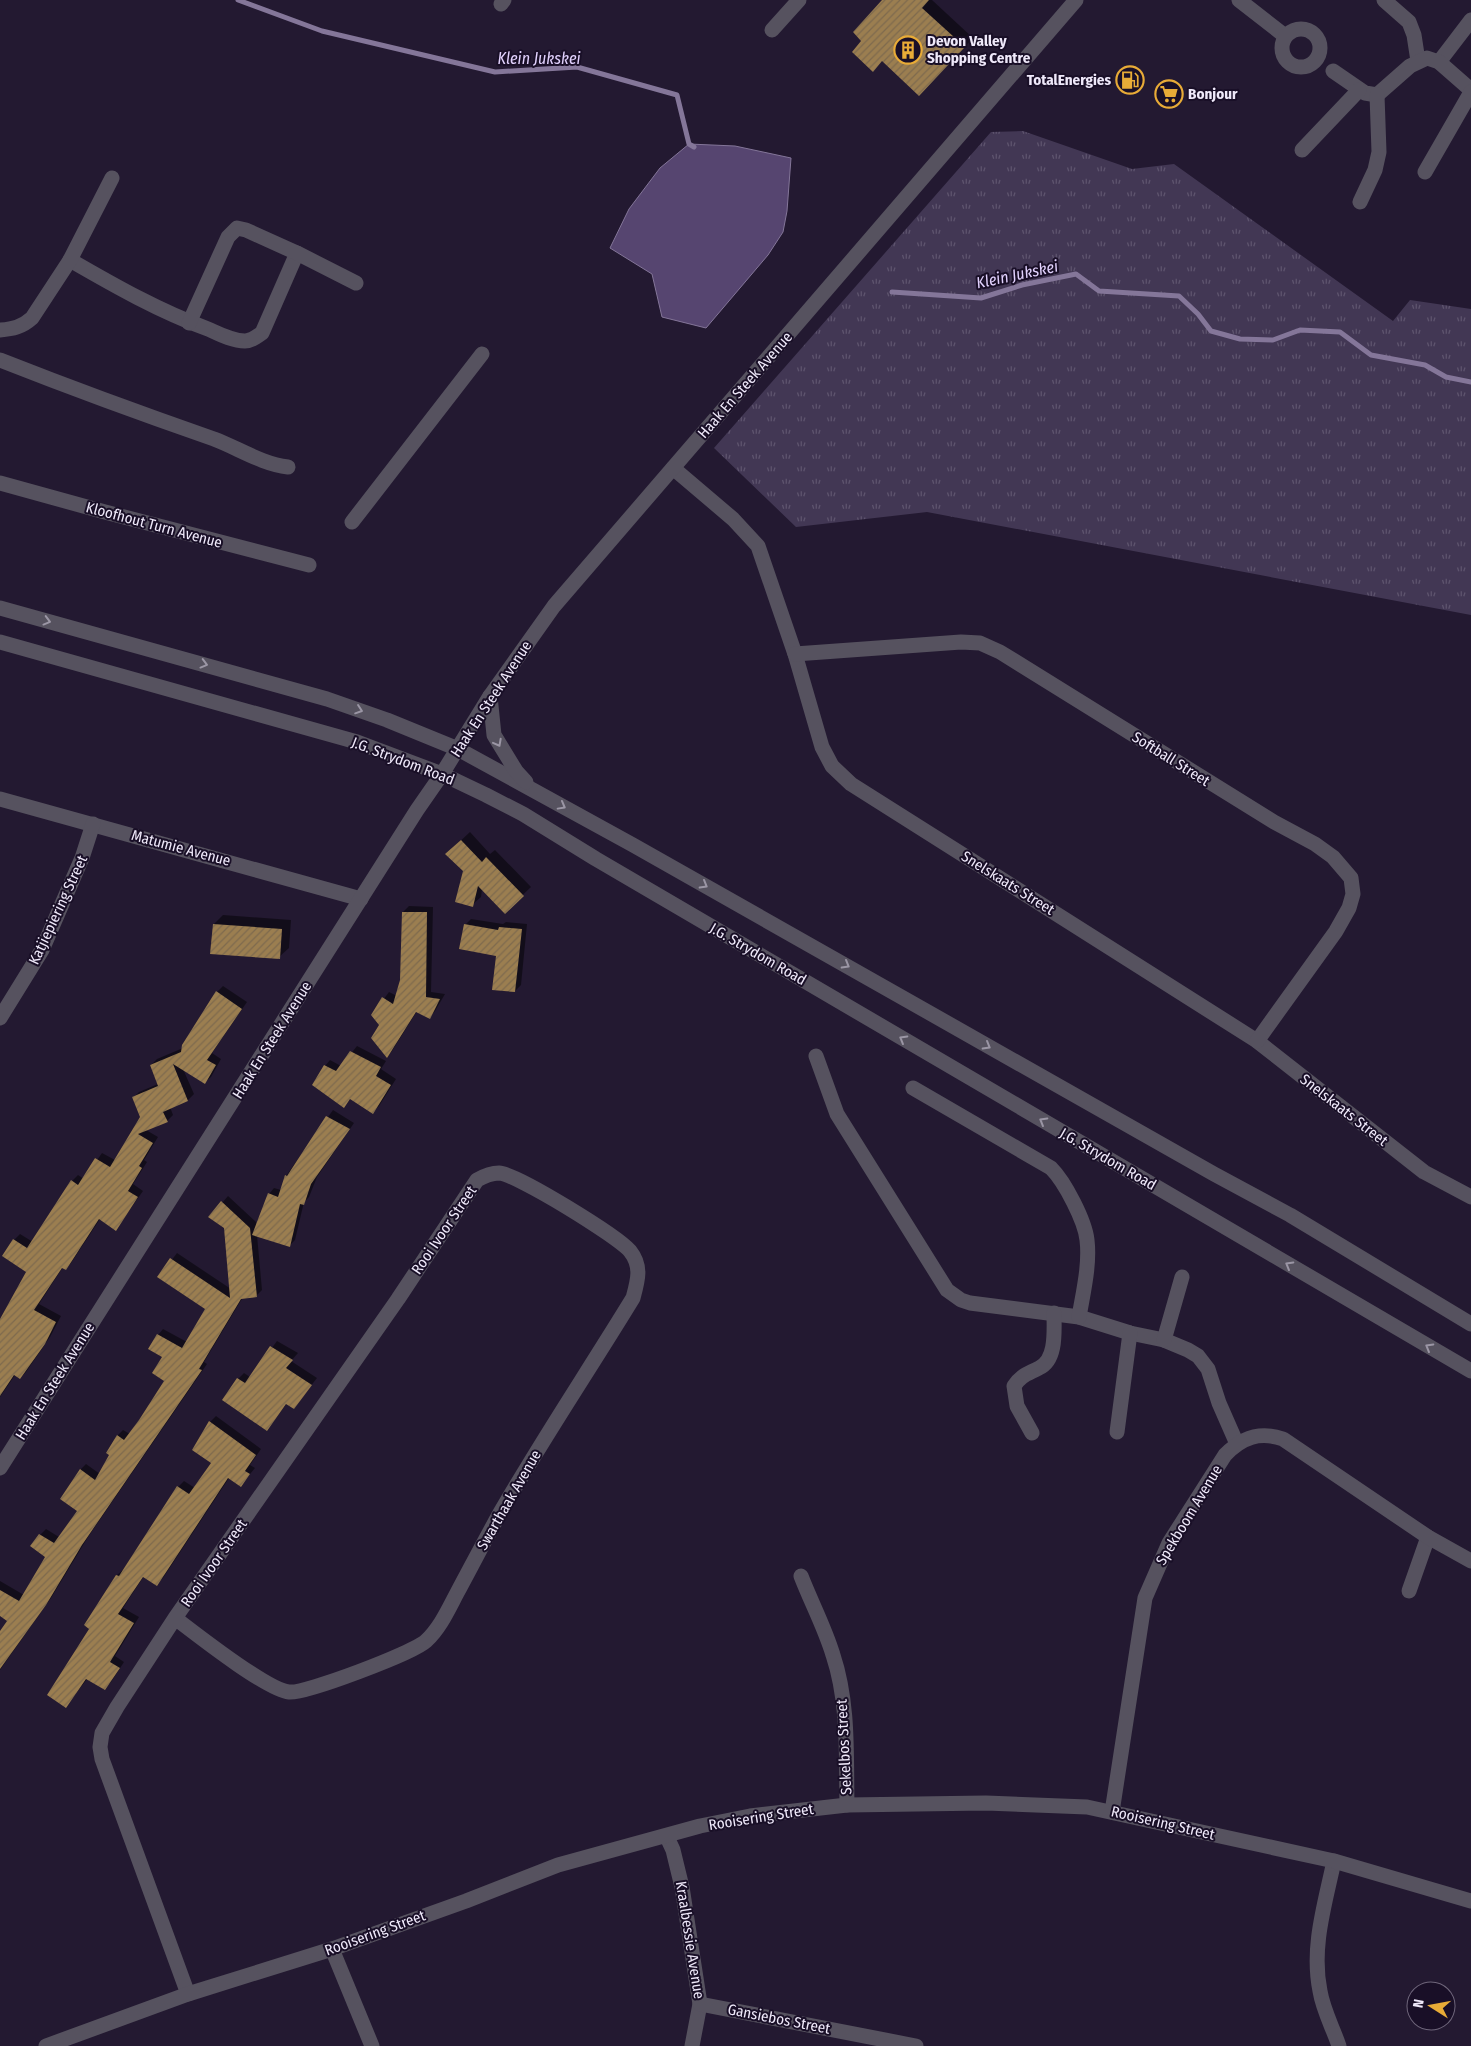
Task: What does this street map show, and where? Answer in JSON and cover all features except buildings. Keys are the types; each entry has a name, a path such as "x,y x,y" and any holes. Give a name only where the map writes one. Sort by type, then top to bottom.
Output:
{"street":[{"path":"772,30 799,0"},
{"name":"Haak En Steek Avenue","path":"0,1468 428,792 442,774 490,696 554,606 1076,0"},
{"path":"1239,0 1285,36"},
{"path":"1384,0 1409,22 1414,35 1418,61"},
{"path":"1439,62 1471,20"},
{"path":"1360,202 1375,170 1379,152 1377,96 1396,77 1418,61 1427,58 1439,62 1471,91 1425,172"},
{"path":"1333,71 1359,90 1377,96"},
{"path":"1302,150 1359,90"},
{"path":"0,330 15,329 32,318 70,260 112,178"},
{"path":"189,323 228,237 237,228 246,230 297,253 356,283"},
{"path":"70,260 121,289 189,323 246,341 262,333 297,253"},
{"path":"352,522 482,354"},
{"path":"0,360 123,408 216,440 276,465 288,467"},
{"name":"Snelskaats Street","path":"674,468 733,519 758,546 795,654 822,748 832,766 851,784 1257,1041 1424,1172 1471,1197"},
{"name":"Kloofhout Turn Avenue","path":"0,483 114,515 309,565"},
{"name":"J.G. Strydom Road","path":"0,608 327,699 387,720 458,749 633,845 1214,1174 1290,1215 1471,1324"},
{"name":"J.G. Strydom Road","path":"0,642 357,742 442,774 523,814 596,859 1471,1372"},
{"name":"Softball Street","path":"795,654 961,642 980,643 1000,652 1274,822 1315,844 1333,857 1350,878 1353,894 1349,908 1336,931 1257,1041"},
{"path":"490,696 492,726 497,742 516,771 535,791"},
{"name":"Matumie Avenue","path":"0,799 361,899"},
{"name":"Katjiepiering Street","path":"0,1018 42,950 82,858 93,824"},
{"path":"816,1056 837,1114 947,1290 953,1296 970,1303 1079,1317 1130,1333 1164,1340 1198,1356 1208,1370 1219,1403 1237,1444"},
{"path":"914,1088 1051,1168 1065,1184 1087,1239 1087,1265 1079,1317"},
{"name":"Rooi Ivoor Street","path":"188,1994 102,1759 100,1747 105,1726 175,1618 398,1299 477,1180 491,1174"},
{"name":"Swarthaak Avenue","path":"175,1618 267,1683 289,1692 306,1690 412,1650 425,1642 439,1626 499,1514 543,1440 633,1298 639,1275 634,1258 630,1251 622,1244 531,1186 508,1175 491,1174"},
{"path":"1164,1340 1182,1277"},
{"path":"1032,1433 1017,1406 1014,1386 1023,1375 1042,1368 1050,1358 1054,1336 1054,1313"},
{"path":"1117,1432 1130,1333"},
{"name":"Spekboom Avenue","path":"1112,1812 1146,1598 1169,1543 1225,1455 1237,1444 1263,1434 1283,1439 1428,1537 1471,1561"},
{"path":"1409,1591 1428,1537"},
{"name":"Sekelbos Street","path":"801,1576 834,1655 840,1683 846,1716 847,1805"},
{"name":"Rooisering Street","path":"46,2046 188,1994 332,1949 466,1901 558,1865 700,1826 750,1816 847,1805 1046,1804 1087,1807 1334,1861 1471,1901"},
{"name":"Kraalbessie Avenue","path":"667,1836 675,1856 682,1887 700,2004 692,2046"},
{"path":"1334,1861 1318,1938 1316,1961 1320,1994 1339,2046"},
{"path":"332,1949 372,2046"},
{"name":"Gansiebos Street","path":"700,2004 916,2046"}],"green space":[{"path":"1023,131 1132,169 1174,164 1393,321 1410,300 1471,309 1471,615 927,512 796,527 714,448 991,132"}],"shaded area":[{"path":"689,144 735,146 791,158 787,211 783,232 768,255 706,328 662,317 652,274 610,248 629,209 660,168"}],"waterway":[{"name":"Klein Jukskei","path":"238,0 322,31 495,72 577,67 677,95 689,144 694,147"},
{"name":"Klein Jukskei","path":"892,292 981,298 1022,285 1076,274 1099,291 1179,296 1198,314 1211,331 1240,339 1273,340 1300,330 1340,332 1371,355 1425,365 1446,377 1471,382"}],"place":[{"name":"Devon Valley Shopping Centre","path":"908,50"},
{"name":"TotalEnergies","path":"1130,80"},
{"name":"Bonjour","path":"1169,94"}]}
